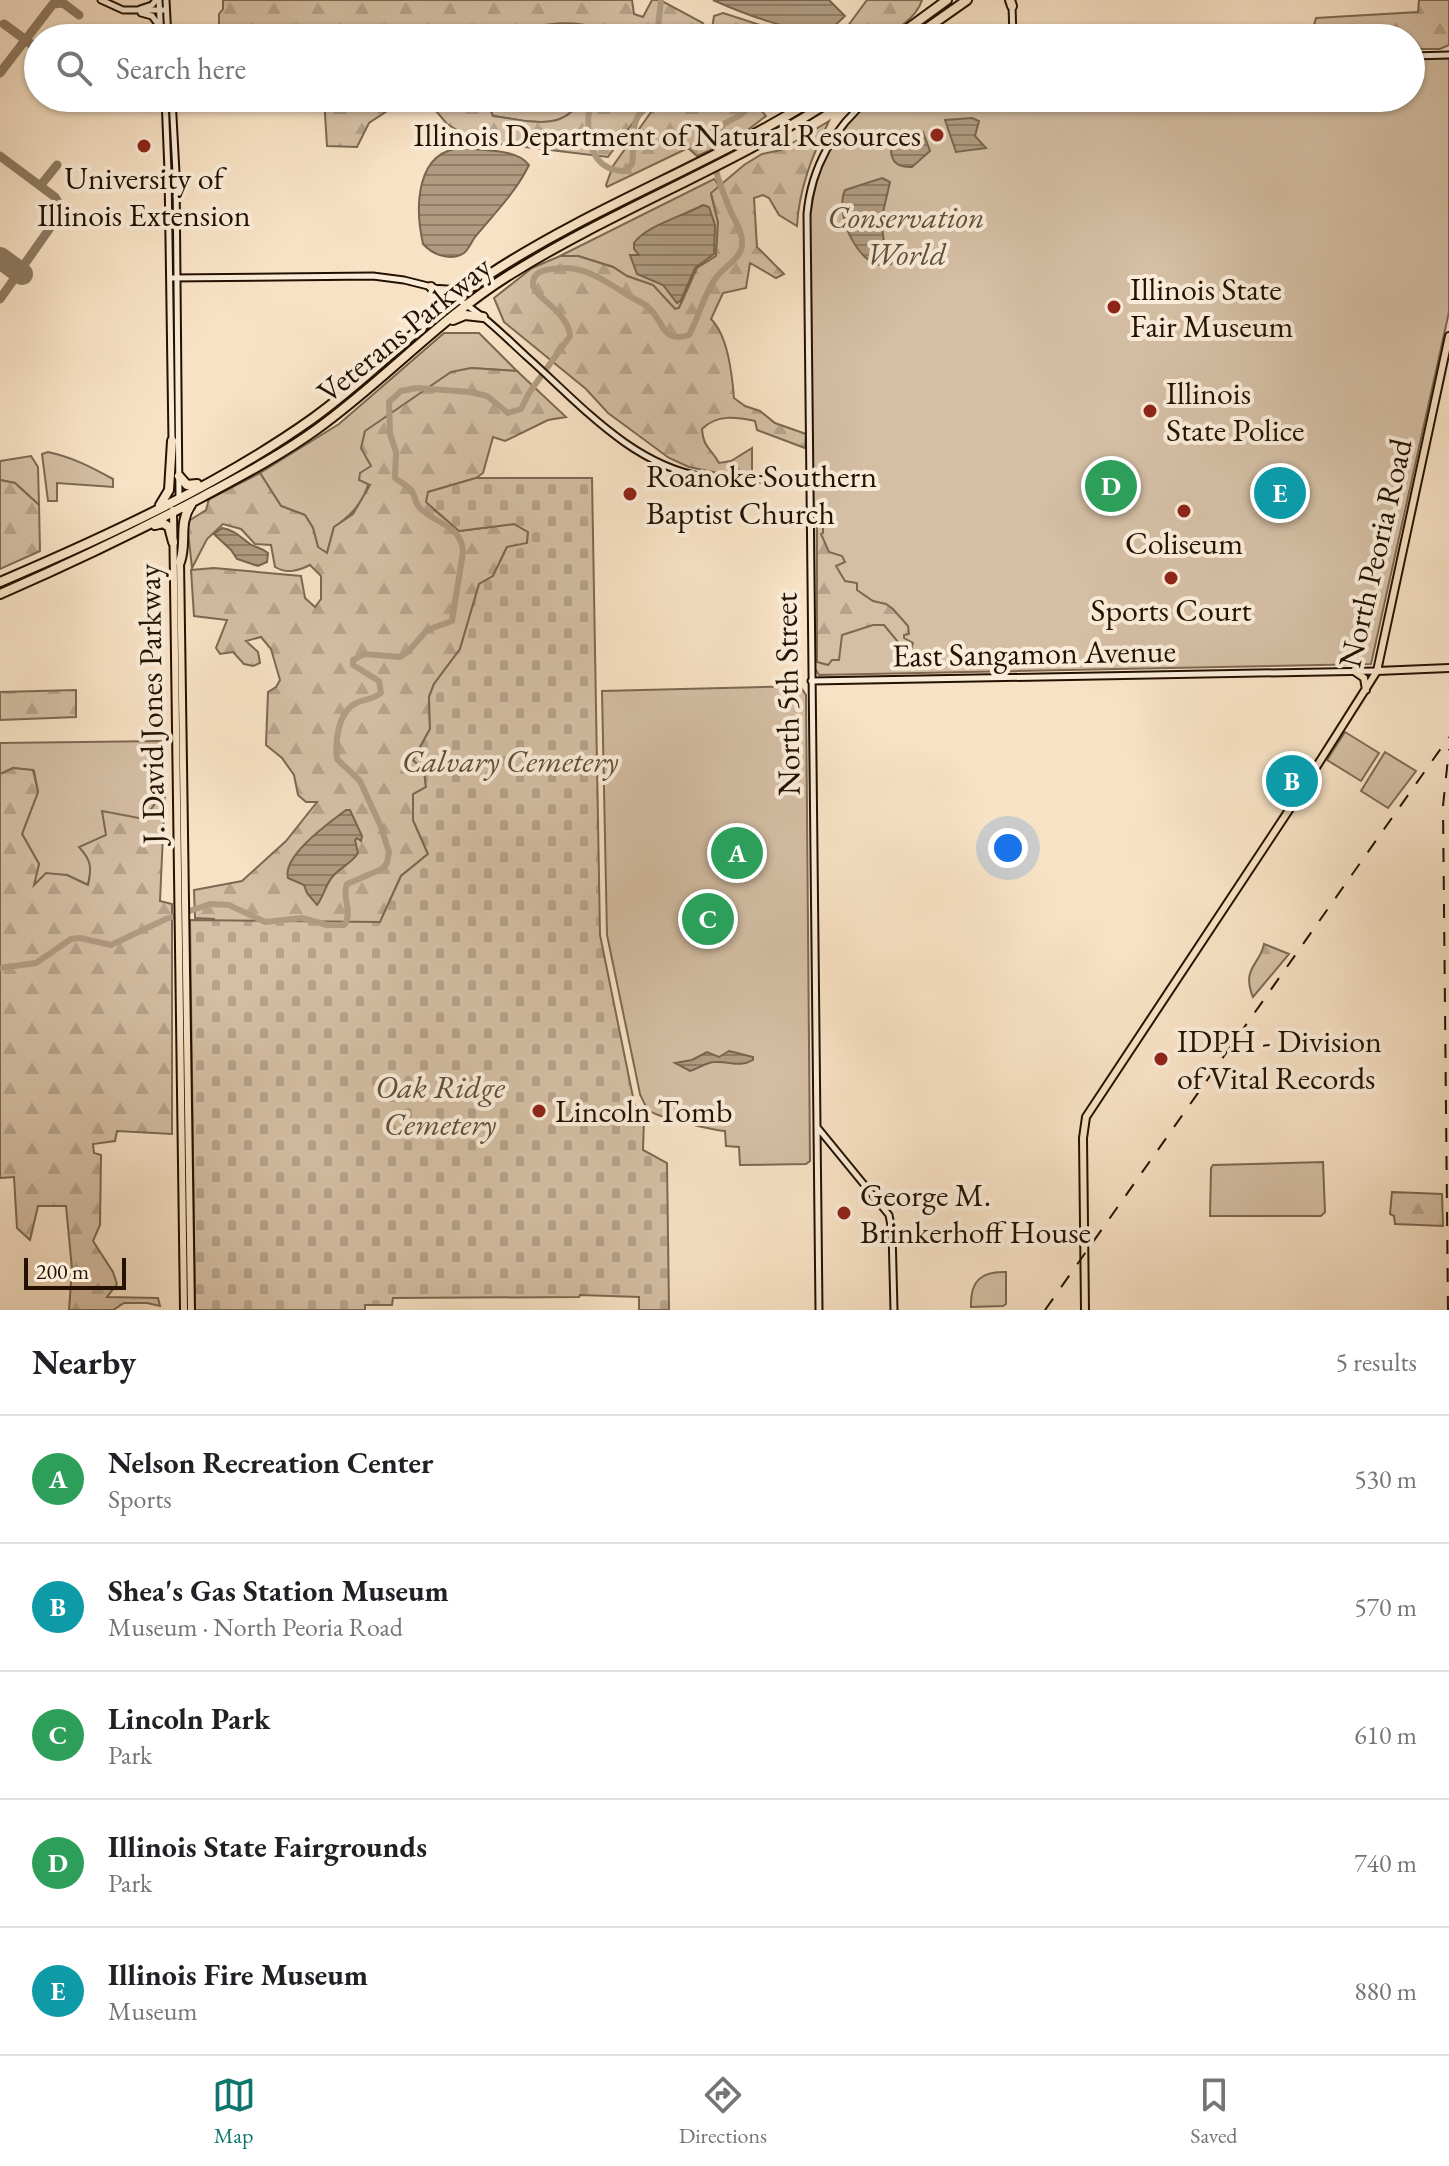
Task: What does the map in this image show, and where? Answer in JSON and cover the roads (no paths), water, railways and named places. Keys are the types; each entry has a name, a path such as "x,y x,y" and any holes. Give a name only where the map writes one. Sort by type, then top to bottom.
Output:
{"highway":[{"path":"914,24 947,0"},
{"path":"944,15 961,0"},
{"path":"932,24 970,0"},
{"name":"Veterans Parkway","path":"0,582 123,526 241,464 329,407 438,314 500,268 790,112"},
{"name":"Veterans Parkway","path":"0,592 111,544 197,500 306,437 483,293 546,253 813,112"},
{"path":"467,305 470,296 542,243"},
{"path":"435,289 463,289 493,269 500,268"},
{"path":"435,289 443,299 438,314"},
{"path":"426,338 457,317 483,317 478,303 483,293"},
{"path":"401,360 457,299"},
{"path":"154,510 169,490 172,441"},
{"path":"179,476 185,484 194,485 234,464 241,464"},
{"path":"180,562 183,554 183,520 187,510 197,500"},
{"path":"111,544 120,543 163,523 170,528 173,542"},
{"path":"51,572 54,565 123,526"},
{"path":"0,592 39,570 47,562"}],"main road":[{"path":"101,0 119,9 163,10"},
{"path":"136,11 157,0 166,24"},
{"path":"162,24 166,0"},
{"path":"1012,2 1013,24"},
{"path":"136,11 154,17 157,24"},
{"path":"1425,56 1449,55"},
{"name":"J. David Jones Parkway","path":"166,112 174,278 179,476 176,499"},
{"name":"J. David Jones Parkway","path":"172,112 177,261 174,278 172,441 180,562 184,1310"},
{"name":"North 5th Street","path":"819,1310 808,203 815,173 827,147 855,112"},
{"path":"177,261 185,274 212,278"},
{"path":"174,278 373,276 395,278 435,289 457,299 483,317 640,453 671,468 703,477 809,478"},
{"name":"North Peoria Road","path":"1085,1310 1084,1130 1091,1108 1377,671 1449,336"},
{"name":"J. David Jones Parkway","path":"176,511 173,542 179,785"},
{"path":"811,665 817,676 829,680"},
{"name":"East Sangamon Avenue","path":"811,681 1449,668"},
{"path":"1354,671 1364,678 1366,690"},
{"path":"812,697 815,689 829,680"},
{"name":"J. David Jones Parkway","path":"181,927 191,1310"},
{"path":"816,1116 825,1137"},
{"path":"816,1126 886,1210 892,1231 894,1310"},
{"path":"817,1152 819,1143 823,1141 837,1153"}],"waterway":[{"path":"658,24 661,0"},
{"path":"589,112 589,135 596,156 603,164 626,171 632,164 635,124 642,112"},
{"path":"0,968 36,963 71,939 111,945 166,919 210,904 229,905 265,922 302,918 327,925 344,925 348,915 347,884 382,869 389,852 360,781 337,759 337,736 345,713 356,703 381,693 379,681 353,665 353,660 364,654 400,657 427,630 452,621 463,552 453,530 420,508 411,490 395,478 396,452 390,434 389,402 401,391 417,388 470,392 487,396 508,413 521,409 570,336 563,319 534,288 535,276 546,270 563,268 591,274 648,307 668,334 680,337 689,335 711,286 741,250 741,234 718,179 713,149 720,128 744,112"}],"railway":[{"path":"1045,1310 1449,737"},
{"path":"1448,1310 1443,806 1449,749"}],"place":[{"name":"Illinois Department of Natural Resources","path":"937,135"},
{"name":"University of Illinois Extension","path":"144,146"},
{"name":"Illinois State Fair Museum","path":"1114,307"},
{"name":"Illinois State Police","path":"1150,411"},
{"name":"Illinois State Fairgrounds","path":"1111,486"},
{"name":"Illinois Fire Museum","path":"1280,493"},
{"name":"Roanoke Southern Baptist Church","path":"630,494"},
{"name":"Coliseum","path":"1184,511"},
{"name":"Sports Court","path":"1171,578"},
{"name":"Shea's Gas Station Museum","path":"1292,781"},
{"name":"Nelson Recreation Center","path":"737,853"},
{"name":"Lincoln Park","path":"708,919"},
{"name":"IDPH - Division of Vital Records","path":"1161,1059"},
{"name":"Lincoln Tomb","path":"539,1111"},
{"name":"George M. Brinkerhoff House","path":"844,1213"}],"park label":[{"name":"Conservation World","path":"906,236"},
{"name":"Calvary Cemetery","path":"510,761"},
{"name":"Oak Ridge Cemetery","path":"440,1106"}]}
